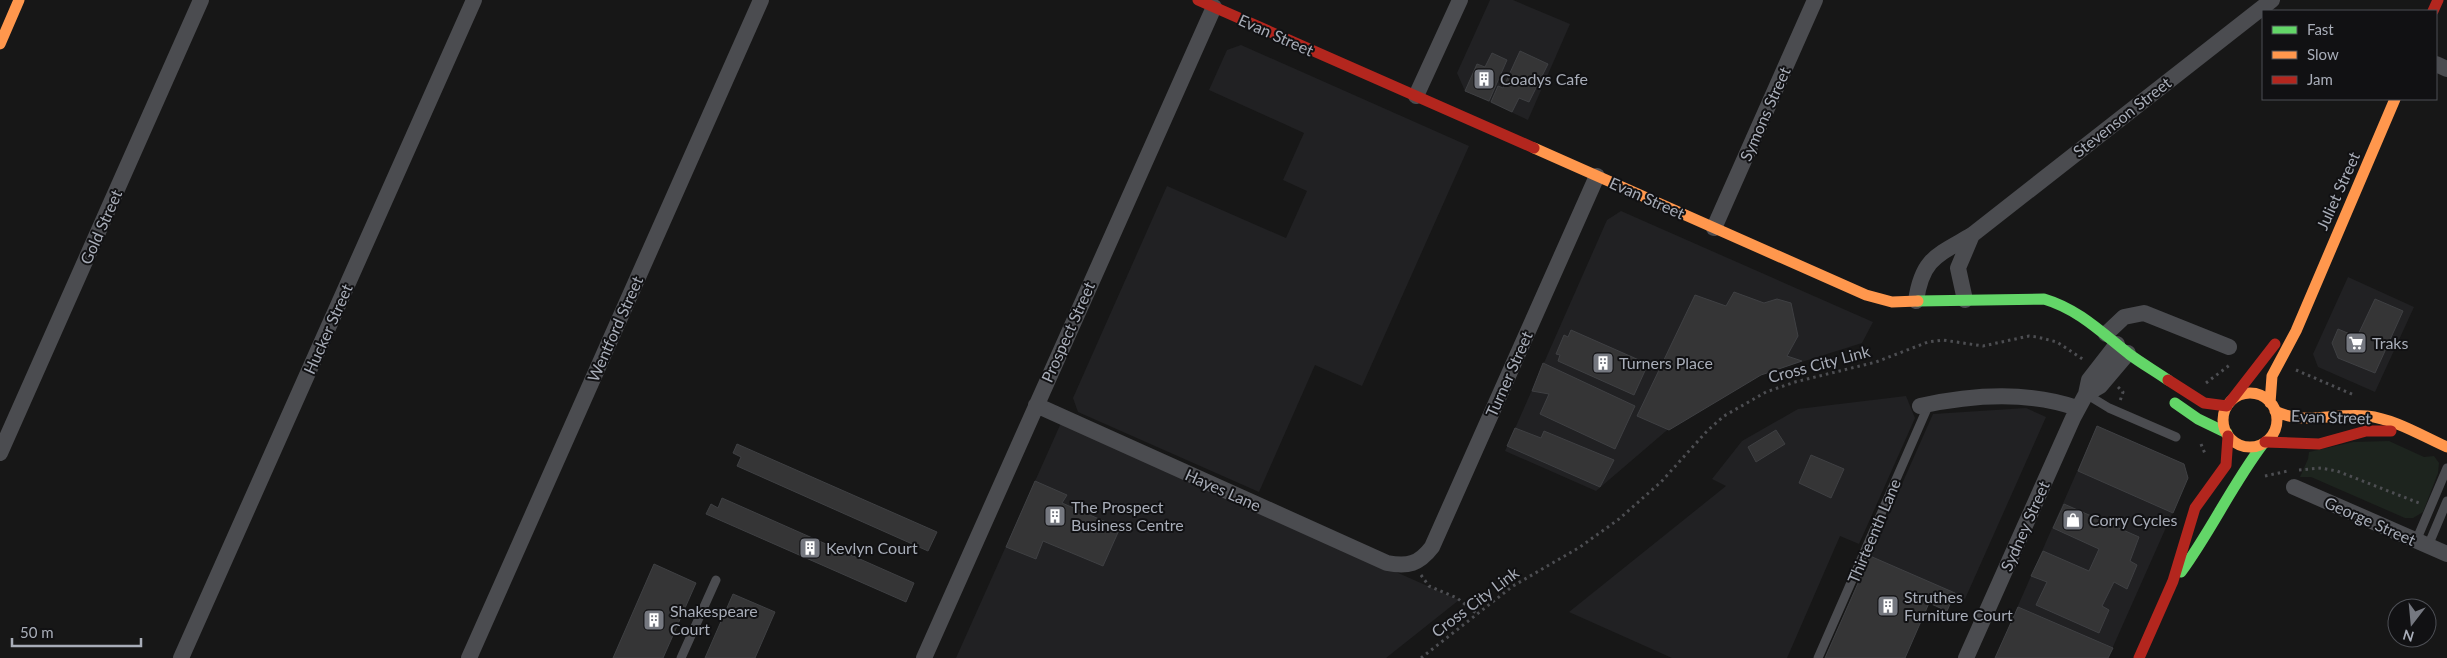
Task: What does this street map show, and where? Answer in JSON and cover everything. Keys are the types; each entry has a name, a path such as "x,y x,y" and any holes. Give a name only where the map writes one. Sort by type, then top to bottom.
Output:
{"street":[{"path":"0,44 20,0"},
{"name":"Gold Street","path":"0,453 201,0"},
{"name":"Hucker Street","path":"181,658 474,0"},
{"name":"Wentford Street","path":"469,658 761,0"},
{"name":"Evan Street","path":"1198,0 1866,295 1892,302 2044,299 2070,307 2122,348 2200,402 2212,406 2229,404"},
{"path":"1416,96 1460,0"},
{"name":"Symons Street","path":"1714,228 1815,0"},
{"name":"Stevenson Street","path":"1916,302 1920,279 1927,264 1938,255 1972,235 2272,0"},
{"name":"Prospect Street","path":"924,658 1214,7"},
{"name":"Juliet Street","path":"2273,407 2268,390 2271,375 2299,326 2310,296 2395,100"},
{"name":"Turner Street","path":"1413,565 1425,556 1432,547 1597,176"},
{"name":"Stevenson Street","path":"1965,300 1957,271 1972,235"},
{"name":"Juliet Street","path":"2229,404 2310,296"},
{"path":"2122,348 2124,317 2144,313 2229,346"},
{"name":"Evan Street","path":"2122,348 2162,390 2189,414 2227,435"},
{"name":"Sydney Street","path":"1966,658 2089,380 2101,374 2122,348"},
{"path":"2139,658 2173,581 2195,508 2226,465 2227,435 2223,418 2229,404 2240,396 2250,394 2262,396 2273,407 2276,418 2275,430 2238,476 2196,552 2173,581"},
{"name":"Thirteenth Lane","path":"1925,405 1965,399 2017,398 2081,401"},
{"name":"Hayes Lane","path":"1036,405 1387,563 1413,565"},
{"name":"Evan Street","path":"2273,407 2285,416 2300,419 2366,416 2389,422 2447,447"},
{"name":"Evan Street","path":"2264,443 2319,444 2357,432 2375,430 2416,433"},
{"path":"2227,435 2242,446 2255,446 2264,443"},
{"name":"George Street","path":"2294,487 2447,554"}],"lane":[{"path":"2081,401 2116,411 2176,437"},
{"name":"Thirteenth Lane","path":"1818,658 1925,405"},
{"path":"2422,543 2431,508 2447,468"},
{"path":"2422,543 2447,501"},
{"path":"681,658 716,580"}],"path":[{"name":"Cross City Link","path":"1421,658 1476,613 1513,586 1580,547 1618,519 1661,482 1707,431 1724,416 1766,392 1795,382 1876,362 1928,342 1943,340 1983,346 2029,336 2046,338 2068,347 2123,392 2116,411"},
{"path":"2197,439 2203,447 2207,463"},
{"path":"2261,478 2278,472 2329,469 2353,476 2431,508"},
{"path":"1413,565 1429,586 1457,598 1476,613"}],"shaded area":[{"path":"1490,0 1513,0 1570,24 1528,120 1465,91 1457,73"},
{"path":"1241,45 1469,146 1362,386 1315,365 1259,492 1078,412 1073,398 1167,186 1286,238 1307,191 1283,180 1304,133 1209,90 1227,50"},
{"path":"1621,211 1873,322 1862,343 1761,375 1673,425 1596,491 1505,451 1607,220"},
{"path":"2348,277 2414,307 2375,392 2318,367 2313,354"},
{"path":"1906,396 1915,418 1859,544 1840,536 1787,658 1672,658 1569,612 1726,486 1712,479 1742,441 1798,409"},
{"path":"2026,408 2046,417 1965,599 1870,556 1933,414"},
{"path":"1061,423 1459,600 1386,658 956,658"},
{"path":"2097,426 2184,464 2188,478 2108,658 1995,658"},
{"path":"2389,441 2424,457 2434,456 2439,463 2438,473 2423,512 2413,518 2405,518 2311,477 2300,477 2309,452 2353,442"}],"building":[{"path":"1520,51 1548,64 1529,102 1519,98 1512,112 1491,102 1498,86 1503,88"},
{"name":"Coadys Cafe","path":"1492,53 1507,60 1489,101 1465,91 1477,64 1485,67"},
{"path":"1734,292 1764,303 1777,299 1791,303 1798,336 1787,356 1802,361 1761,375 1669,430 1637,416 1695,295 1726,306"},
{"path":"2375,299 2403,311 2375,373 2338,358 2332,343 2338,329 2357,337"},
{"name":"Turners Place","path":"1571,330 1648,364 1634,395 1558,361 1560,355 1556,354 1564,335 1568,337"},
{"path":"1543,363 1635,406 1615,449 1540,414 1549,394 1532,391"},
{"path":"2097,426 2184,464 2188,478 2173,513 2078,471"},
{"path":"1515,428 1541,438 1544,431 1614,460 1600,487 1507,446"},
{"path":"1776,430 1785,444 1756,462 1748,447"},
{"name":"Kevlyn Court","path":"737,444 937,532 928,551 737,466 741,457 733,453"},
{"path":"1811,455 1844,469 1831,498 1799,483"},
{"name":"The Prospect Business Centre","path":"1035,481 1067,495 1062,503 1120,528 1103,566 1043,541 1036,559 1006,547"},
{"name":"Kevlyn Court","path":"722,498 914,583 906,602 706,514 711,504 718,508"},
{"path":"2064,504 2139,537 2130,561 2137,565 2127,589 2114,582 2102,606 2109,610 2099,633 2036,605 2047,582 2031,576 2043,551 2089,571 2099,549 2053,528"},
{"name":"Struthes Furniture Court","path":"1870,556 1955,593 1947,611 1929,603 1905,658 1825,658"},
{"name":"Shakespeare Court","path":"654,564 696,583 663,658 613,658"},
{"name":"Shakespeare Court","path":"733,594 775,612 755,658 705,658"},
{"path":"2018,607 2113,648 2108,658 1995,658"}],"traffic: fast":[{"path":"1918,301 2044,299 2078,315 2168,380"},
{"path":"2175,403 2198,419 2227,433"},
{"path":"2181,572 2263,444"}],"traffic: slow":[{"path":"0,44 19,0"},
{"path":"2270,403 2272,376 2296,331 2395,100"},
{"path":"1534,148 1866,295 1892,302 1918,301"},
{"path":"2250,393 2260,395 2269,401 2275,410 2277,420 2275,430 2269,439 2260,445 2250,447 2240,445 2231,439 2225,430 2223,420 2225,410 2231,401 2240,395 2250,393"},
{"path":"2275,411 2298,418 2355,415 2377,418 2408,428 2447,447"}],"traffic: jam":[{"path":"1198,0 1534,148"},
{"path":"2433,10 2438,0"},
{"path":"2230,402 2275,344"},
{"path":"2168,380 2204,403 2227,406"},
{"path":"2265,442 2319,444 2366,431 2391,431"},
{"path":"2139,658 2173,581 2195,508 2226,465 2228,436"}],"place":[{"name":"Coadys Cafe","path":"1484,79"},
{"name":"Traks","path":"2356,343"},
{"name":"Turners Place","path":"1603,363"},
{"name":"The Prospect Business Centre","path":"1055,516"},
{"name":"Corry Cycles","path":"2073,520"},
{"name":"Kevlyn Court","path":"810,548"},
{"name":"Struthes Furniture Court","path":"1888,606"},
{"name":"Shakespeare Court","path":"654,620"}]}
